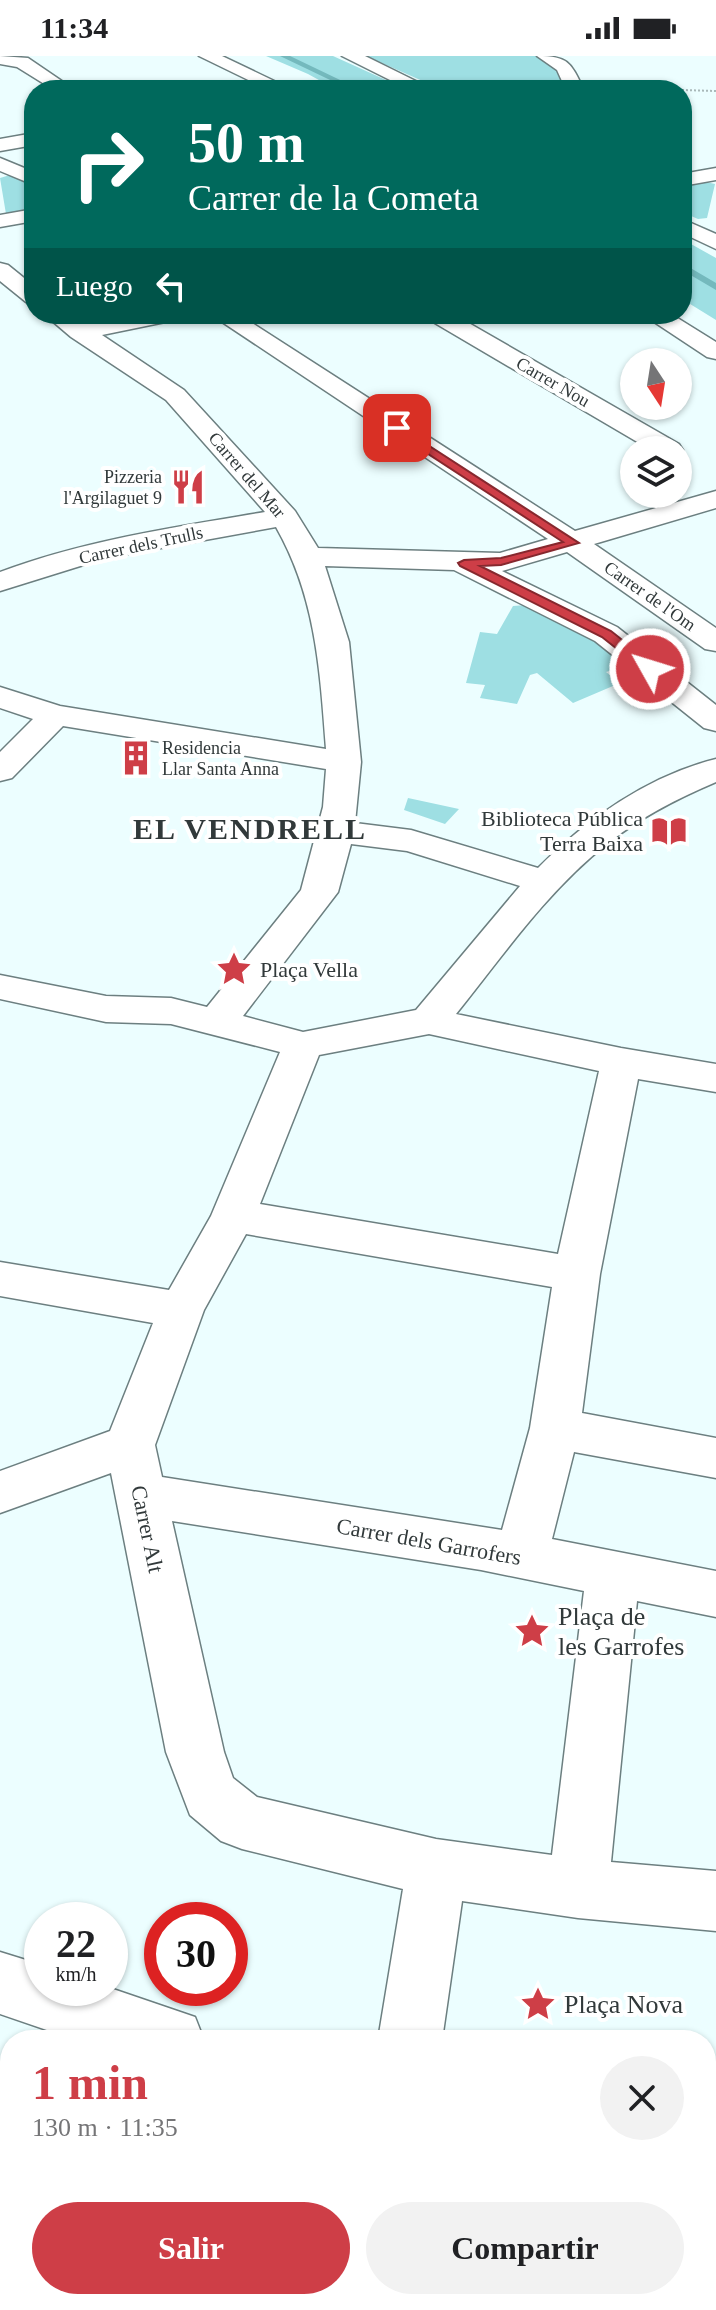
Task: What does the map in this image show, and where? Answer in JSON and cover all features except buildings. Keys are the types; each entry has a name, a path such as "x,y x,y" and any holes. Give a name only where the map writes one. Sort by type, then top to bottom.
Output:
{"street":[{"path":"208,56 260,80"},
{"path":"351,56 403,80"},
{"path":"546,56 564,67 571,80"},
{"path":"0,59 22,62 50,80"},
{"path":"0,145 24,141"},
{"path":"0,164 24,175"},
{"path":"692,178 716,174"},
{"path":"0,221 24,217"},
{"path":"692,230 716,242"},
{"path":"0,270 24,289"},
{"name":"Carrer del Mar","path":"69,324 175,395 285,517 308,557 333,642 344,762 337,831 319,892 218,1021"},
{"path":"79,332 120,324"},
{"name":"Carrer de l'Om","path":"237,324 573,543 716,642"},
{"name":"Carrer Nou","path":"453,324 647,436"},
{"path":"670,324 716,352"},
{"path":"308,557 501,562 716,499"},
{"name":"Carrer dels Trulls","path":"0,582 30,570 135,544 285,517"},
{"path":"464,563 606,634 716,721"},
{"path":"0,697 55,715 344,762"},
{"path":"0,771 55,715"},
{"path":"414,1023 584,844 660,793 716,769"},
{"path":"337,831 399,840 545,882"},
{"path":"0,987 106,1009 171,1011 218,1021 301,1049 414,1023 716,1078"},
{"path":"0,1492 136,1470 181,1310 233,1216 301,1049"},
{"path":"521,1557 555,1428 577,1274 621,1062"},
{"path":"233,1216 577,1274"},
{"path":"0,1279 181,1310"},
{"path":"555,1428 716,1458"},
{"name":"Carrer dels Garrofers","path":"136,1470 521,1557 716,1594"},
{"name":"Carrer Alt","path":"136,1470 195,1752 211,1796 242,1821 436,1868"},
{"path":"578,1888 613,1574"},
{"path":"412,2030 436,1868 578,1888 716,1901"},
{"path":"0,1983 142,2030"}],"path":[{"path":"692,90 716,91"}],"shaded area":[{"path":"266,56 333,56 386,80 319,80"},
{"path":"366,56 541,56 556,68 563,80 420,80"},
{"path":"10,175 24,177 24,217 7,220 0,178"},
{"path":"692,184 715,184 707,218 692,216"},
{"path":"692,245 716,258 716,320 692,305"},
{"path":"526,605 598,638 631,664 606,672 620,683 573,703 537,673 530,675 517,704 480,698 485,685 466,683 480,632 497,634 513,606"},
{"path":"408,798 459,809 445,824 404,810"}],"waterway":[{"path":"284,56 336,80"},
{"path":"692,272 716,287"}],"place":[{"name":"Pizzeria l'Argilaguet 9","path":"188,487"},
{"name":"Residencia Llar Santa Anna","path":"136,758"},
{"name":"Biblioteca Pública Terra Baixa","path":"669,831"},
{"name":"Plaça Vella","path":"234,969"},
{"name":"Plaça de les Garrofes","path":"532,1631"},
{"name":"Plaça Nova","path":"538,2004"}],"district":[{"name":"EL VENDRELL","path":"250,829"}],"route":[{"path":"397,428 573,543 501,562 464,563 606,634 650,669"}]}
